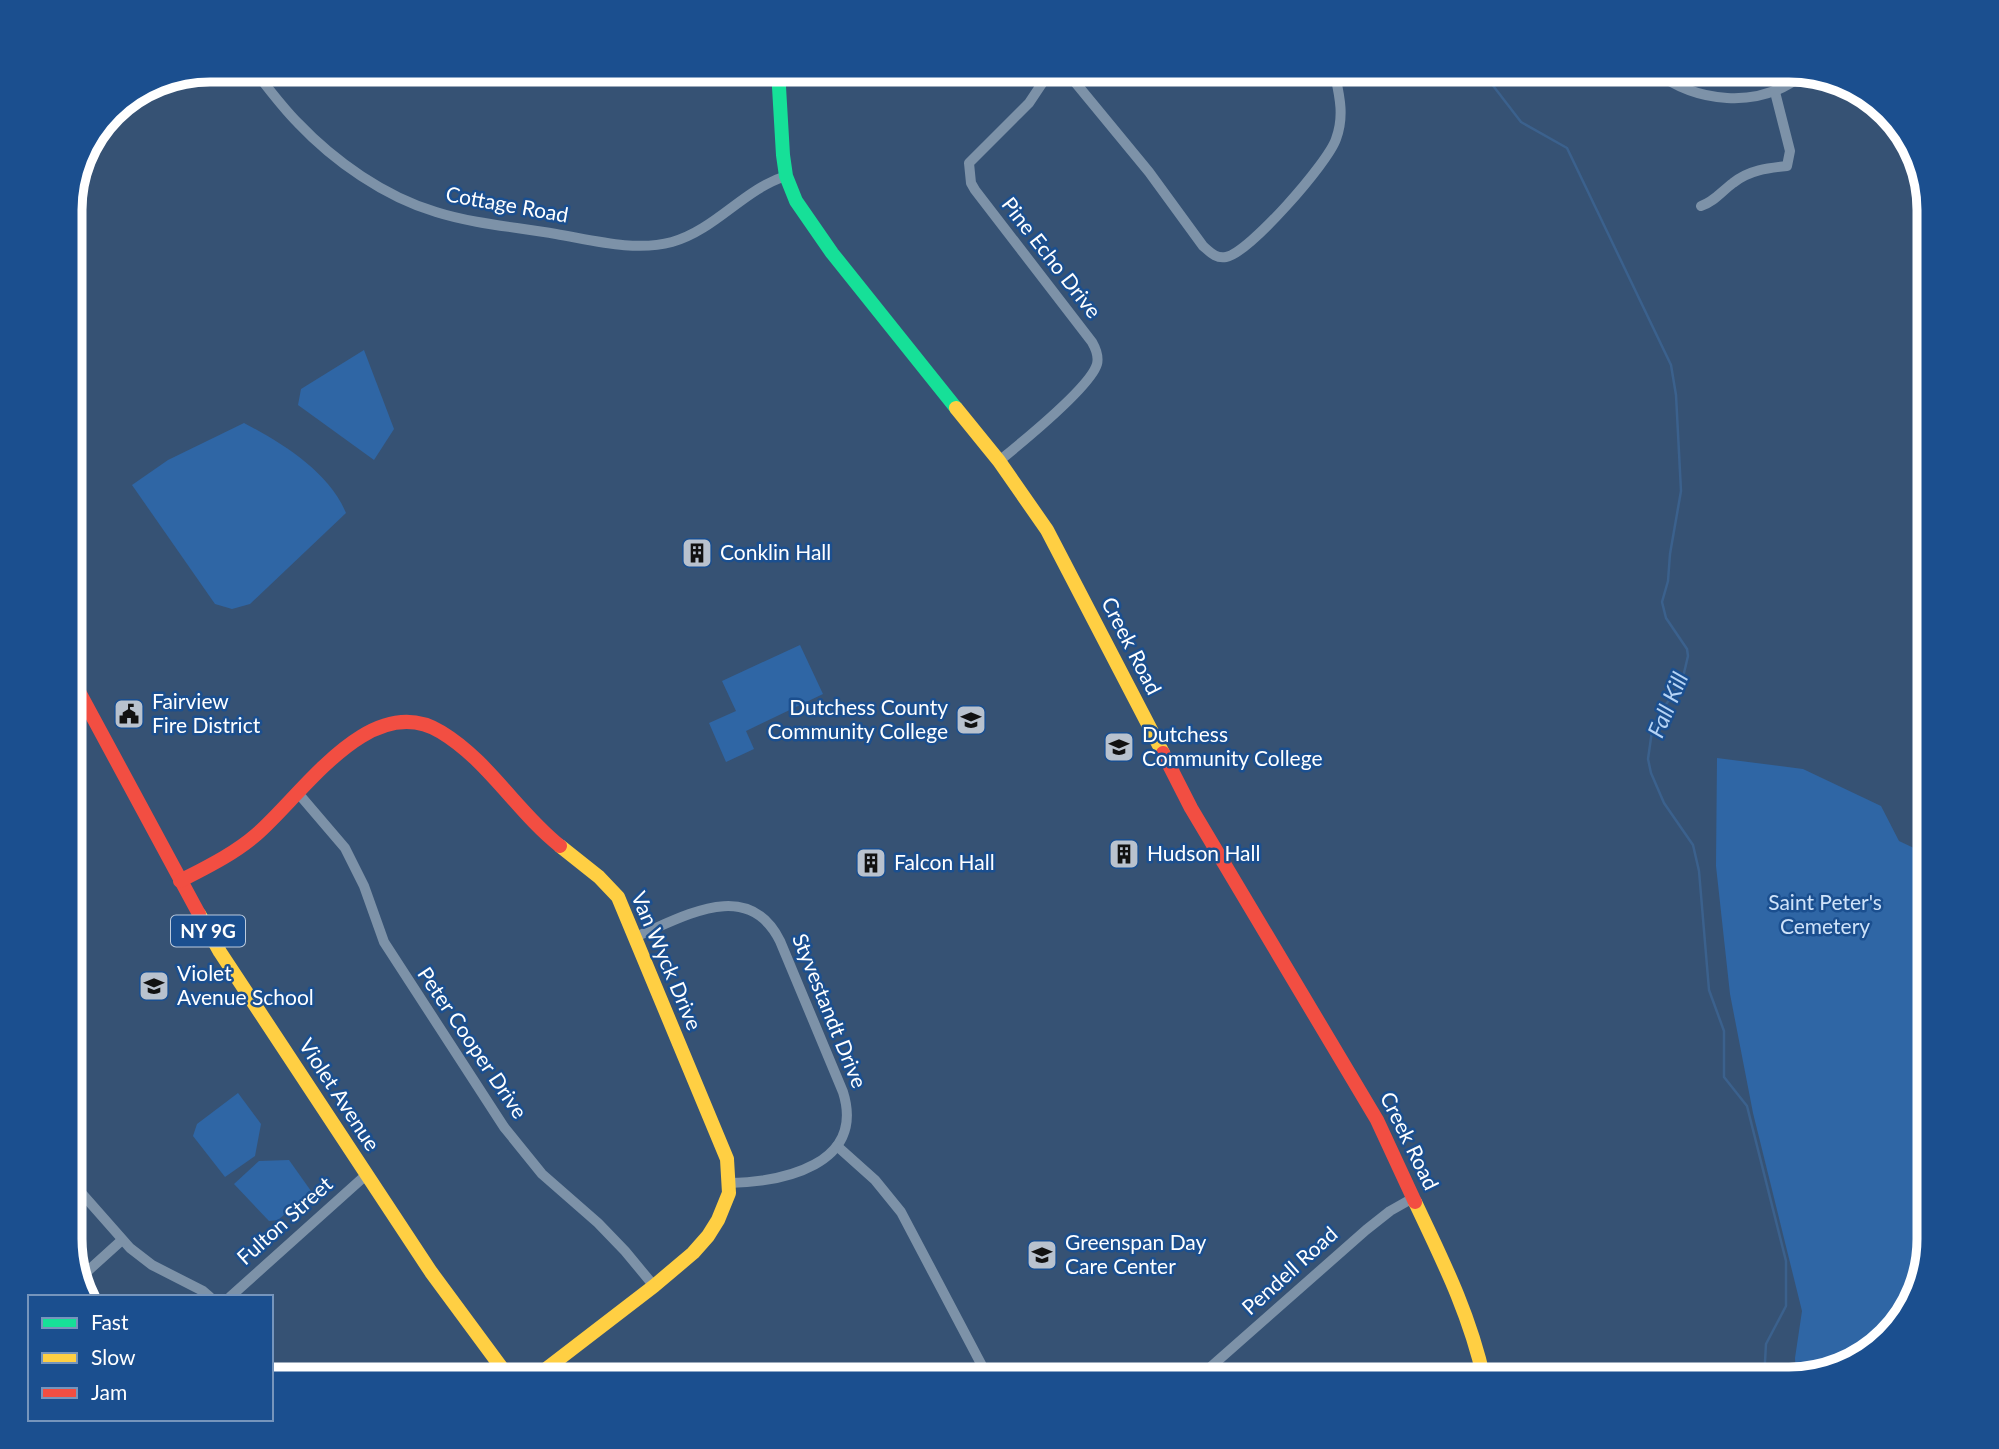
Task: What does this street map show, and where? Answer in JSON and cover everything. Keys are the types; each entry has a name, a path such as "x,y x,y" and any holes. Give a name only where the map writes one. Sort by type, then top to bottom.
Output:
{"street":[{"name":"Pine Echo Drive","path":"999,461 1053,415 1090,377 1098,357 1093,342 975,190 968,169 969,163 1030,103 1043,82"},
{"path":"1075,82 1149,172 1203,246 1213,256 1223,258 1230,257 1239,250 1316,172 1336,139 1342,104 1337,82"},
{"path":"1670,82 1702,95 1728,99 1776,92 1788,82"},
{"name":"Cottage Road","path":"265,83 296,121 333,154 395,195 415,205 452,217 609,242 662,244 698,231 764,186 786,176"},
{"name":"Creek Road","path":"779,83 786,176 796,201 823,240 999,461 1047,530 1185,797 1362,1093 1461,1300 1482,1367"},
{"path":"1701,206 1709,204 1735,181 1752,172 1787,166 1790,151 1776,92"},
{"name":"Violet Avenue","path":"83,700 220,952 431,1272 501,1367"},
{"name":"Van Wyck Drive","path":"180,881 237,849 348,744 367,731 386,723 405,720 439,729 472,756 537,826 610,887 618,897 727,1159 729,1193 709,1236 693,1253 549,1367"},
{"name":"Peter Cooper Drive","path":"298,793 345,848 364,886 384,942 504,1127 542,1174 598,1223 654,1286"},
{"name":"Styvestandt Drive","path":"635,937 700,910 720,905 744,908 767,921 780,941 846,1101 847,1118 837,1146"},
{"path":"729,1183 757,1183 796,1173 825,1160 837,1146 875,1180 901,1212 983,1367"},
{"name":"Fulton Street","path":"232,1295 366,1175"},
{"path":"83,1195 122,1240 152,1265 208,1295"},
{"name":"Pendell Road","path":"1211,1367 1352,1242 1390,1211 1413,1198"},
{"path":"87,1271 122,1240"}],"green space":[{"path":"364,350 394,429 374,460 298,405 301,389"},
{"path":"244,423 288,449 316,471 338,498 346,513 250,604 232,609 215,604 132,485 168,460"},
{"path":"800,645 823,694 746,731 754,749 726,762 709,723 736,711 722,681"},
{"name":"Saint Peter's Cemetery","path":"1717,758 1803,769 1881,806 1899,841 1917,849 1916,1255 1910,1280 1900,1303 1873,1335 1845,1354 1805,1366 1795,1367 1802,1311 1753,1113 1730,994 1716,866"},
{"path":"238,1093 261,1124 255,1156 225,1177 193,1136 197,1124"},
{"path":"289,1160 311,1191 278,1220 269,1221 234,1184 259,1161"}],"waterway":[{"name":"Fall Kill","path":"1490,82 1521,122 1567,148 1671,365 1676,395 1681,491 1668,581 1662,602 1666,618 1687,649 1688,656 1684,673 1674,694 1663,708 1652,731 1648,759 1664,803 1693,845 1699,871 1709,990 1724,1031 1724,1077 1747,1106 1786,1261 1786,1306 1766,1344 1765,1367"}],"traffic: fast":[{"path":"779,83 786,176 796,201 832,253 956,408"}],"traffic: slow":[{"path":"956,408 999,461 1047,530 1163,753"},
{"path":"549,1367 693,1253 718,1220 729,1193 727,1159 618,897 599,877 560,846"},
{"path":"199,914 220,952 431,1272 501,1367"},
{"path":"1415,1202 1463,1310 1481,1367"}],"traffic: jam":[{"path":"83,699 199,914"},
{"path":"180,881 220,860 248,841 340,751 364,735 389,724 415,722 441,732 458,744 474,757 530,818 560,846"},
{"path":"1163,753 1191,808 1377,1120 1415,1202"}],"place":[{"name":"Conklin Hall","path":"697,553"},
{"name":"Fairview Fire District","path":"129,714"},
{"name":"Dutchess County Community College","path":"971,720"},
{"name":"Dutchess Community College","path":"1119,747"},
{"name":"Hudson Hall","path":"1124,854"},
{"name":"Falcon Hall","path":"871,863"},
{"name":"Violet Avenue School","path":"154,986"},
{"name":"Greenspan Day Care Center","path":"1042,1255"}]}
